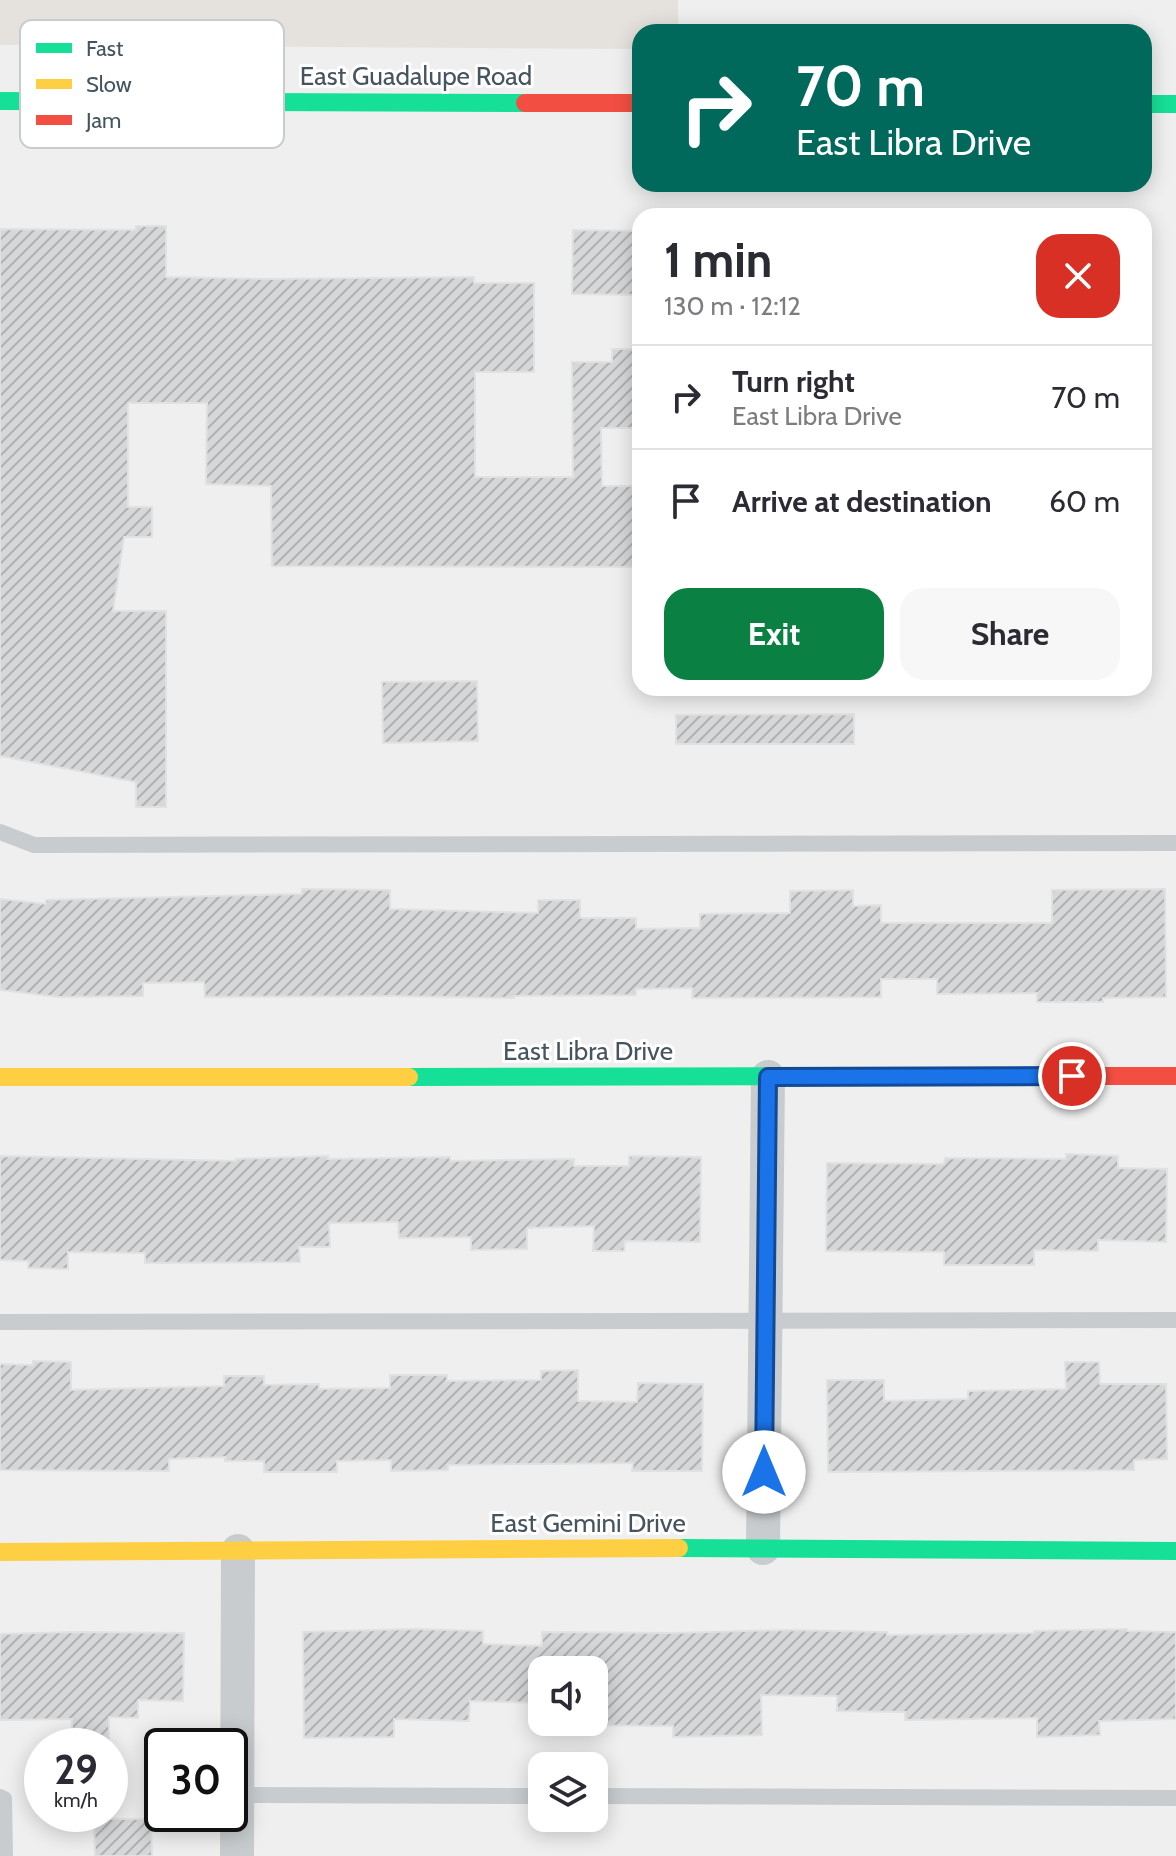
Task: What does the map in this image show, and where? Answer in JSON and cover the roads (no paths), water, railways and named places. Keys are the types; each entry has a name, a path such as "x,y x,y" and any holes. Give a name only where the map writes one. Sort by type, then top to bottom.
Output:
{"street":[{"name":"East Guadalupe Road","path":"0,101 20,101"},
{"name":"East Guadalupe Road","path":"284,102 632,103"},
{"path":"1152,104 1176,104"},
{"name":"East Libra Drive","path":"0,1077 1176,1076"},
{"path":"763,1548 768,1077"},
{"name":"East Gemini Drive","path":"0,1552 763,1548 1176,1551"},
{"path":"237,1728 238,1551"},
{"path":"237,1832 237,1856"}],"lane":[{"path":"0,832 34,845 1176,843"},
{"path":"0,1322 1176,1320"},
{"path":"248,1795 528,1796"},
{"path":"608,1796 1176,1798"},
{"path":"0,1797 4,1799 5,1856"}]}
